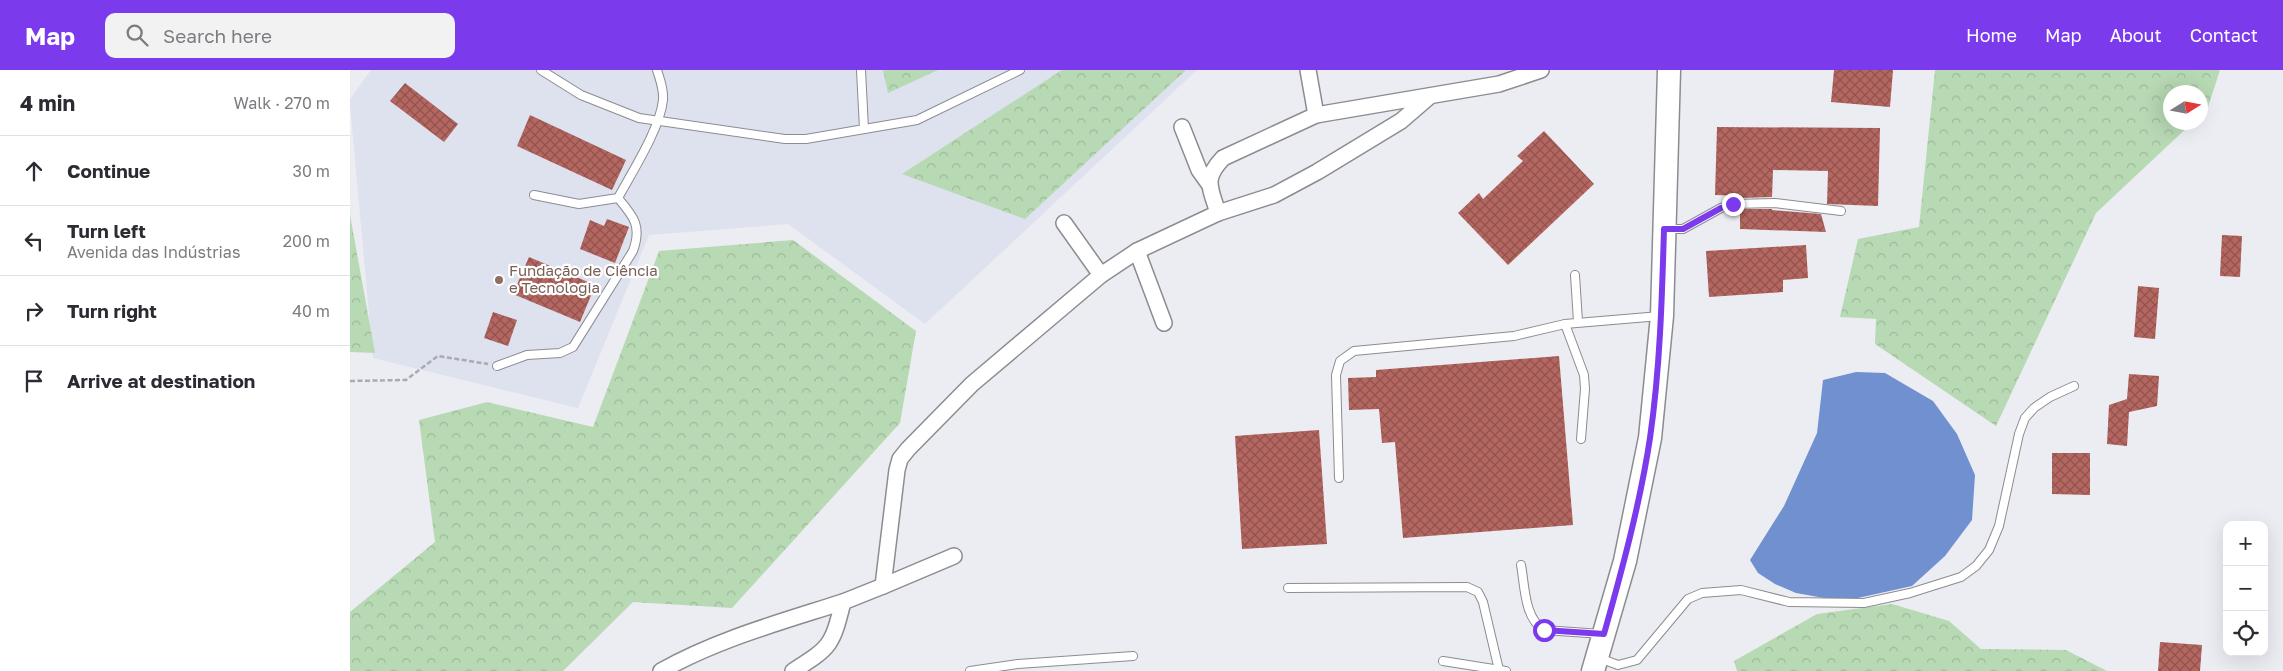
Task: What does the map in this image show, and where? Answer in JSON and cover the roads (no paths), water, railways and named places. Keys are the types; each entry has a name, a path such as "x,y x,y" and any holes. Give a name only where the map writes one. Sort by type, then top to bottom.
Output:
{"main road":[{"path":"1595,664 1625,561 1650,438 1662,316 1669,70"}],"street":[{"path":"1308,70 1316,114"},
{"path":"1209,184 1212,169 1223,158 1316,114 1499,84 1541,70"},
{"path":"883,586 897,470 900,459 972,384 1101,275 1137,251 1218,213 1274,195 1317,172 1402,121 1430,96"},
{"path":"1182,127 1199,170 1209,184 1218,213"},
{"path":"1064,223 1101,275"},
{"path":"1137,251 1164,322"},
{"path":"661,671 682,659 751,631 843,602 954,556"},
{"path":"793,671 821,654 835,633 843,602"}],"lane":[{"path":"541,70 581,95 639,118 785,139 806,138 917,120 1020,70"},
{"path":"618,198 658,121 663,100 663,88 657,70"},
{"path":"861,70 864,129"},
{"path":"534,194 579,204 618,198"},
{"path":"497,366 527,355 560,353 573,347 633,251 637,239 637,227 632,214 618,198"},
{"path":"1664,229 1683,229 1721,208 1733,204 1774,204 1841,211"},
{"path":"1575,275 1578,322"},
{"path":"1339,478 1336,376 1340,361 1354,351 1514,336 1578,322 1662,316"},
{"path":"1565,324 1584,375 1585,389 1581,439"},
{"path":"1595,664 1618,666 1637,660 1688,599 1702,593 1740,590 1789,602 1864,603 1910,593 1961,577 1976,566 1989,550 1999,526 2019,434 2025,418 2034,408 2050,397 2074,386"},
{"path":"1521,565 1530,615 1536,625 1544,630 1604,634"},
{"path":"1288,588 1467,588 1478,592 1483,602 1503,670 1443,660"},
{"path":"970,671 1018,664 1133,656"}],"water":[{"path":"1856,372 1885,373 1933,401 1957,434 1975,475 1972,520 1945,556 1912,586 1858,598 1824,598 1796,593 1775,584 1758,573 1750,560 1784,506 1817,433 1823,380"}],"place":[{"name":"Fundação de Ciência e Tecnologia","path":"499,280"}]}
